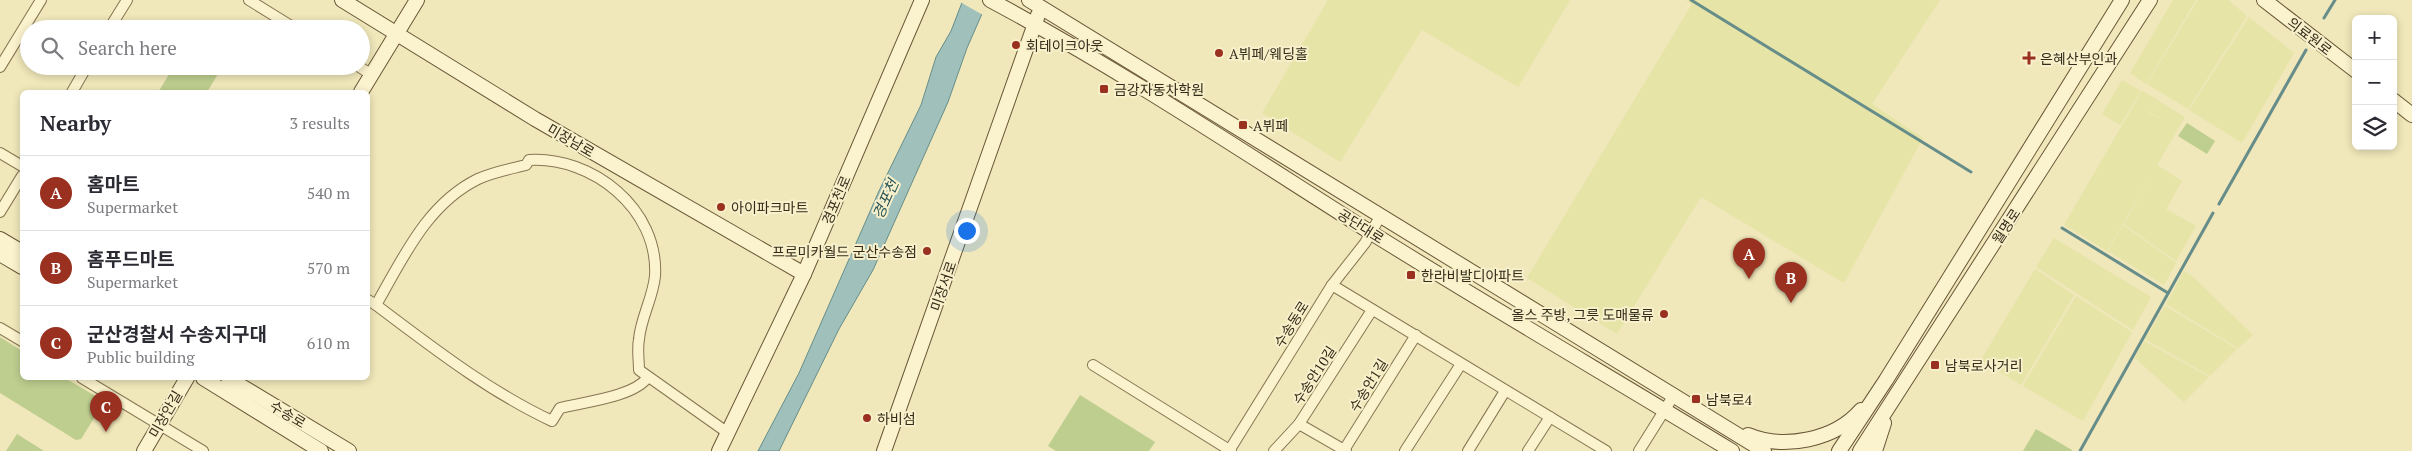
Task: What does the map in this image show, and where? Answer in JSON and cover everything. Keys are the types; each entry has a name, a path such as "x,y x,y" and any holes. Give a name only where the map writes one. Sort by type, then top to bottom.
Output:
{"street":[{"path":"29,20 41,0"},
{"path":"115,20 127,0"},
{"path":"249,0 281,20"},
{"name":"미장남로","path":"342,0 535,119 804,274"},
{"path":"362,90 417,0"},
{"name":"경포천로","path":"719,451 804,274 922,0"},
{"name":"공단대로","path":"990,0 1035,24 1371,232 1732,451"},
{"name":"월명로","path":"1839,451 1886,380 2122,0"},
{"name":"월명로","path":"1860,451 2150,0"},
{"name":"의료원로","path":"2264,0 2352,68"},
{"name":"공단대로","path":"1037,2 1764,451"},
{"name":"미장서로","path":"884,451 1035,24 1037,2"},
{"path":"0,67 20,34"},
{"path":"73,90 82,75"},
{"path":"2397,103 2412,115"},
{"path":"0,153 20,165"},
{"path":"648,377 642,385 622,393 560,408 552,420 522,406 452,362 372,302 439,206 464,187 480,178 526,165 529,160 540,159 569,164 609,184 626,199 641,219 648,234 655,274 652,295 638,338 639,370 728,433"},
{"path":"0,212 20,179"},
{"name":"수송동로","path":"1230,451 1332,285 1365,243 1381,215"},
{"path":"0,238 20,251"},
{"path":"0,254 20,267"},
{"path":"1332,285 1550,417 1589,447 1606,451"},
{"name":"수송안10길","path":"1274,451 1299,424 1372,310"},
{"path":"0,328 20,340"},
{"name":"수송안1길","path":"1345,450 1416,335"},
{"path":"1405,451 1460,364"},
{"path":"1093,365 1230,451"},
{"path":"85,380 203,451"},
{"name":"미장안길","path":"144,451 186,380"},
{"name":"수송로","path":"206,380 321,451"},
{"name":"수송로","path":"231,380 349,451"},
{"path":"1718,423 1757,439 1787,444 1806,440 1828,432 1856,416 1886,380"},
{"path":"1876,451 1881,431 1900,390"},
{"path":"1468,451 1505,391"},
{"path":"1639,451 1674,396"},
{"path":"1528,451 1550,417"},
{"path":"1299,424 1345,450"}],"shaded area":[{"path":"1328,0 1570,0 1518,87 1422,30 1340,162 1262,113"},
{"path":"1686,0 1940,0 1872,104 1923,138 1844,283 1701,197 1617,334 1527,278 1692,4"},
{"path":"2173,0 2196,0 2146,84 2130,73"},
{"path":"2198,0 2228,0 2247,16 2188,109 2147,84"},
{"path":"2249,17 2294,53 2242,143 2189,110"},
{"path":"2122,80 2141,91 2120,125 2102,114"},
{"path":"2142,91 2157,99 2149,113 2162,120 2150,112 2157,100 2185,117 2107,251 2064,225"},
{"path":"2157,165 2182,181 2166,209 2196,226 2176,261 2124,224"},
{"path":"2123,225 2176,263 2164,285 2108,251"},
{"path":"2054,238 2151,297 2133,330 2036,267"},
{"path":"2035,269 2074,295 2021,385 1981,360"},
{"path":"2184,271 2192,276 2253,335 2238,348 2166,304"},
{"path":"2076,296 2132,332 2083,421 2023,386"},
{"path":"2165,306 2237,349 2210,376 2145,339"},
{"path":"2144,341 2209,377 2184,402 2135,358"}],"green space":[{"path":"169,75 217,75 208,90 160,90"},
{"path":"2187,123 2215,141 2207,154 2178,136"},
{"path":"0,337 20,350 20,380 68,380 102,400 103,404 81,439 76,440 0,393"},
{"path":"1080,395 1155,442 1149,451 1056,451 1048,446"},
{"path":"2036,429 2072,450 2072,451 2023,451"},
{"path":"17,434 44,451 6,451"}],"water":[{"name":"경포천","path":"963,0 988,0 967,48 948,102 873,270 839,329 779,451 758,451 799,373 879,191 921,105 936,57 951,31"}],"pier":[{"path":"960,0 990,0 983,15 960,2"}],"waterway":[{"path":"1691,0 1971,172"},
{"path":"2324,18 2335,0"},
{"path":"2219,204 2306,50"},
{"path":"2080,451 2213,213"},
{"path":"2062,228 2168,293"}],"place":[{"name":"회테이크아웃","path":"1016,45"},
{"name":"A뷔페/웨딩홀","path":"1219,53"},
{"name":"은혜산부인과","path":"2029,58"},
{"name":"금강자동차학원","path":"1104,89"},
{"name":"A뷔페","path":"1243,125"},
{"name":"아이파크마트","path":"721,207"},
{"name":"프로미카월드 군산수송점","path":"927,251"},
{"name":"한라비발디아파트","path":"1411,275"},
{"name":"홈마트","path":"1749,279"},
{"name":"홈푸드마트","path":"1791,303"},
{"name":"올스 주방, 그릇 도매물류","path":"1664,314"},
{"name":"남북로사거리","path":"1935,365"},
{"name":"남북로4","path":"1696,399"},
{"name":"하비섬","path":"867,418"},
{"name":"군산경찰서 수송지구대","path":"106,432"}]}
